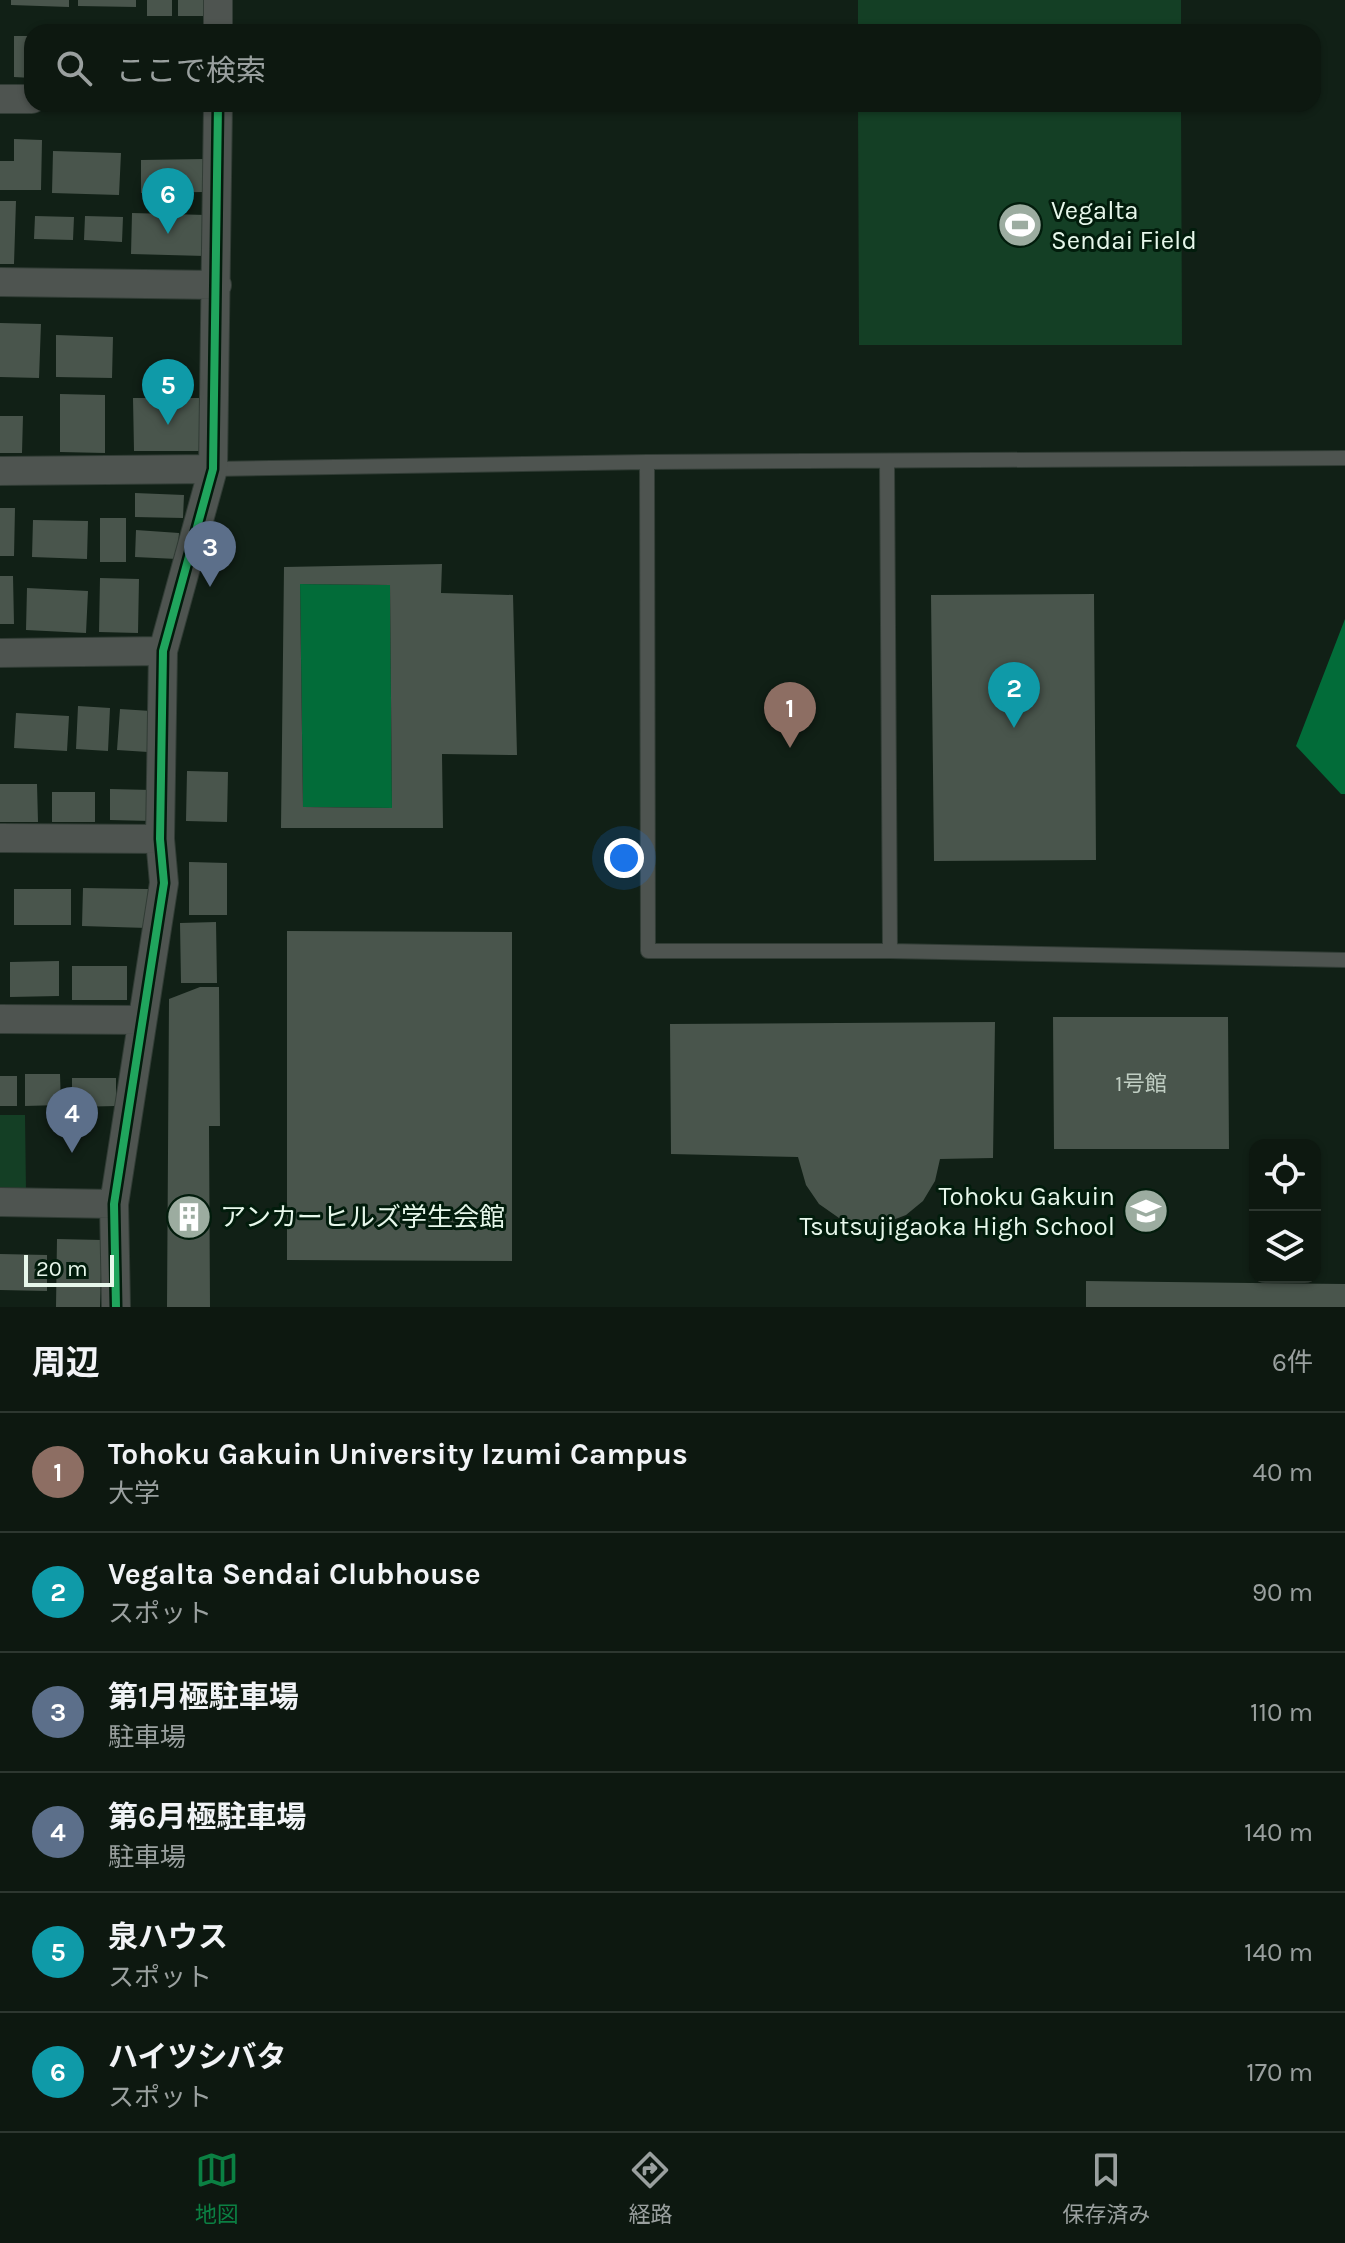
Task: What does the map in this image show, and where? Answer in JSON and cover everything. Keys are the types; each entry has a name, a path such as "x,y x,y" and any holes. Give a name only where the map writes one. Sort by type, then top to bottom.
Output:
{"street":[{"path":"218,0 218,24"},
{"path":"0,99 24,99"},
{"path":"116,1307 114,1204 164,883 160,839 163,651 213,469 218,112"},
{"path":"0,282 217,285"},
{"path":"0,471 213,469"},
{"path":"0,653 163,651"},
{"path":"0,838 160,839"},
{"path":"0,1019 141,1020"},
{"path":"0,1202 114,1204"}],"lane":[{"path":"213,469 647,462 1345,458"},
{"path":"647,462 648,951 890,951 1345,960"},
{"path":"887,462 890,951"}],"shaded area":[{"path":"858,0 1181,0 1181,24 858,24"},
{"name":"Vegalta Sendai Field","path":"858,112 1181,112 1182,345 859,345"},
{"path":"300,584 390,585 392,808 303,807"},
{"path":"1345,619 1345,794 1341,794 1296,746"},
{"path":"0,1115 25,1115 26,1192 0,1192"}],"building":[{"path":"11,0 69,0 69,7 11,5"},
{"path":"78,0 136,0 136,7 78,6"},
{"path":"147,0 172,0 172,16 147,16"},
{"path":"178,0 203,0 204,16 178,16"},
{"path":"14,36 24,36 24,78 14,77"},
{"path":"14,139 42,140 41,190 0,190 0,161 14,161"},
{"path":"53,151 121,153 119,195 52,193"},
{"path":"204,159 204,192 141,193 141,160"},
{"path":"0,201 16,201 14,264 0,264"},
{"path":"132,213 206,215 205,256 131,254"},
{"path":"35,216 74,217 73,240 34,239"},
{"path":"85,216 123,217 122,242 84,240"},
{"path":"0,323 41,324 39,378 0,377"},
{"path":"56,335 113,337 112,378 56,377"},
{"path":"60,394 105,395 105,453 60,452"},
{"path":"133,398 201,398 202,451 134,451"},
{"path":"0,416 23,416 22,453 0,453"},
{"path":"135,493 184,495 183,518 135,517"},
{"path":"0,508 15,508 14,556 0,556"},
{"path":"100,518 126,518 126,562 100,562"},
{"path":"33,520 88,521 87,559 32,557"},
{"path":"136,530 179,533 177,559 135,557"},
{"path":"442,564 441,593 513,595 517,755 442,754 443,828 281,828 284,567","holes":["300,584 390,585 392,808 303,807"]},
{"path":"0,576 13,576 14,624 0,624"},
{"path":"100,578 139,579 138,633 99,632"},
{"path":"27,588 88,591 86,633 26,630"},
{"path":"1094,594 1096,860 934,861 931,595"},
{"path":"78,706 110,708 108,751 76,749"},
{"path":"120,709 151,711 148,752 117,750"},
{"path":"16,713 69,716 67,751 14,748"},
{"path":"187,771 228,772 227,822 186,821"},
{"path":"0,784 37,784 38,822 0,822"},
{"path":"110,789 152,790 151,821 110,820"},
{"path":"52,792 95,792 95,822 52,822"},
{"path":"189,862 227,863 227,915 189,915"},
{"path":"83,888 148,889 147,928 82,926"},
{"path":"14,889 71,889 71,925 14,925"},
{"path":"216,922 217,983 181,983 180,923"},
{"path":"287,931 512,932 512,1261 287,1260"},
{"path":"59,961 59,996 10,997 10,962"},
{"path":"72,966 127,966 127,1000 72,1000"},
{"name":"アンカーヒルズ学生会館","path":"200,987 219,987 220,1126 209,1126 210,1307 167,1307 169,999"},
{"path":"1053,1017 1228,1017 1229,1149 1054,1149"},
{"path":"995,1022 993,1158 940,1159 935,1181 923,1201 906,1215 885,1223 862,1225 839,1218 819,1204 806,1185 798,1157 671,1154 670,1024"},
{"path":"25,1074 60,1074 61,1105 25,1106"},
{"path":"0,1076 17,1076 17,1106 0,1106"},
{"path":"72,1078 116,1078 116,1106 72,1107"},
{"path":"57,1239 102,1240 100,1307 56,1307"},
{"path":"0,1254 47,1255 47,1291 0,1290"},
{"path":"1086,1281 1345,1284 1345,1307 1086,1307"}],"cycle path":[{"path":"116,1307 114,1204 164,883 160,839 163,651 213,469 218,112"}],"place":[{"name":"Vegalta Sendai Field","path":"1020,225"},
{"name":"ハイツシバタ","path":"168,234"},
{"name":"泉ハウス","path":"168,425"},
{"name":"第1月極駐車場","path":"210,587"},
{"name":"Vegalta Sendai Clubhouse","path":"1014,728"},
{"name":"Tohoku Gakuin University Izumi Campus","path":"790,748"},
{"name":"第6月極駐車場","path":"72,1153"},
{"name":"Tohoku Gakuin Tsutsujigaoka High School","path":"1146,1211"},
{"name":"アンカーヒルズ学生会館","path":"189,1217"}]}
